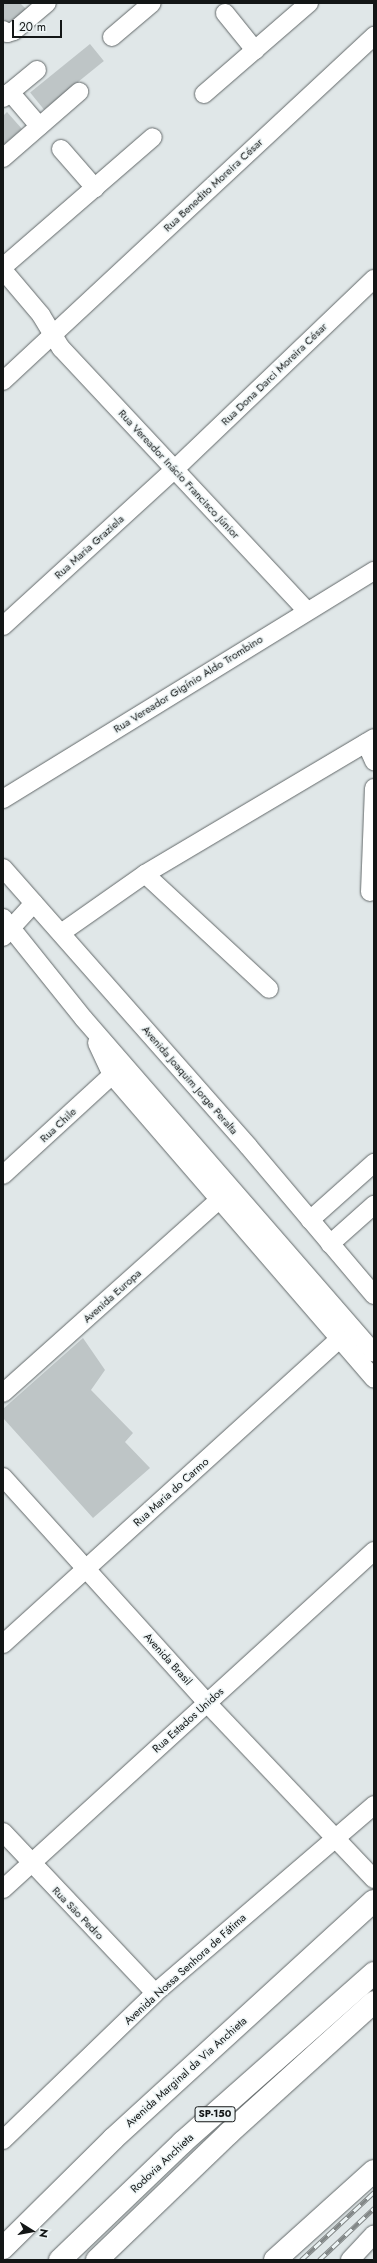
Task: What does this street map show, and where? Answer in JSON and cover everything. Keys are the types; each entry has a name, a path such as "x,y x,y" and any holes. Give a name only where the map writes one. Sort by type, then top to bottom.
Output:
{"main road":[{"name":"Avenida Marginal da Via Anchieta","path":"3,2248 113,2139 374,1901"},
{"name":"Rodovia Anchieta","path":"60,2260 183,2142 374,1973"},
{"name":"SP-150","path":"97,2260 229,2133 374,2002"},
{"path":"275,2260 374,2172"}],"street":[{"path":"112,37 152,3"},
{"path":"204,94 309,3"},
{"path":"3,30 7,33 14,31 43,4"},
{"path":"224,13 255,50"},
{"name":"Rua Benedito Moreira César","path":"3,380 374,36"},
{"path":"38,70 7,95 40,126"},
{"path":"3,158 80,92"},
{"path":"3,267 153,137"},
{"path":"60,149 95,188"},
{"name":"Rua Vereador Inácio Francisco Júnior","path":"3,270 41,315 61,348 307,611"},
{"name":"Rua Dona Darci Moreira César","path":"175,469 374,279"},
{"name":"Rua Maria Graziela","path":"3,626 175,469"},
{"name":"Rua Vereador Gigínio Aldo Trombino","path":"3,799 374,571"},
{"path":"61,933 146,874 370,741 374,761"},
{"path":"370,892 374,788"},
{"name":"Avenida Joaquim Jorge Peralta","path":"3,868 374,1295"},
{"path":"146,874 269,989"},
{"path":"34,903 6,927 84,1019 118,1069 221,1198 339,1339 374,1378"},
{"path":"118,1069 374,1353"},
{"name":"Rua Chile","path":"3,1175 118,1069"},
{"path":"310,1220 374,1163"},
{"name":"Avenida Europa","path":"3,1393 221,1198"},
{"path":"330,1244 374,1205"},
{"name":"Rua Maria do Carmo","path":"3,1644 339,1339"},
{"name":"Avenida Brasil","path":"3,1477 87,1568 207,1703 374,1879"},
{"name":"Rua Estados Unidos","path":"3,1889 374,1551"},
{"name":"Avenida Nossa Senhora de Fátima","path":"3,2140 155,1993 374,1805"},
{"name":"Rua São Pedro","path":"3,1832 31,1864 155,1993"},
{"path":"350,2260 374,2234"}],"building":[{"path":"3,3 20,3 26,9 8,24 3,18"},
{"path":"90,44 104,61 44,110 30,92"},
{"path":"7,112 22,129 3,145 3,116"},
{"path":"83,1338 105,1370 91,1390 133,1433 125,1442 150,1468 93,1518 3,1418 3,1409"}],"railway":[{"path":"301,2260 374,2192"},
{"path":"319,2260 374,2208"}]}
